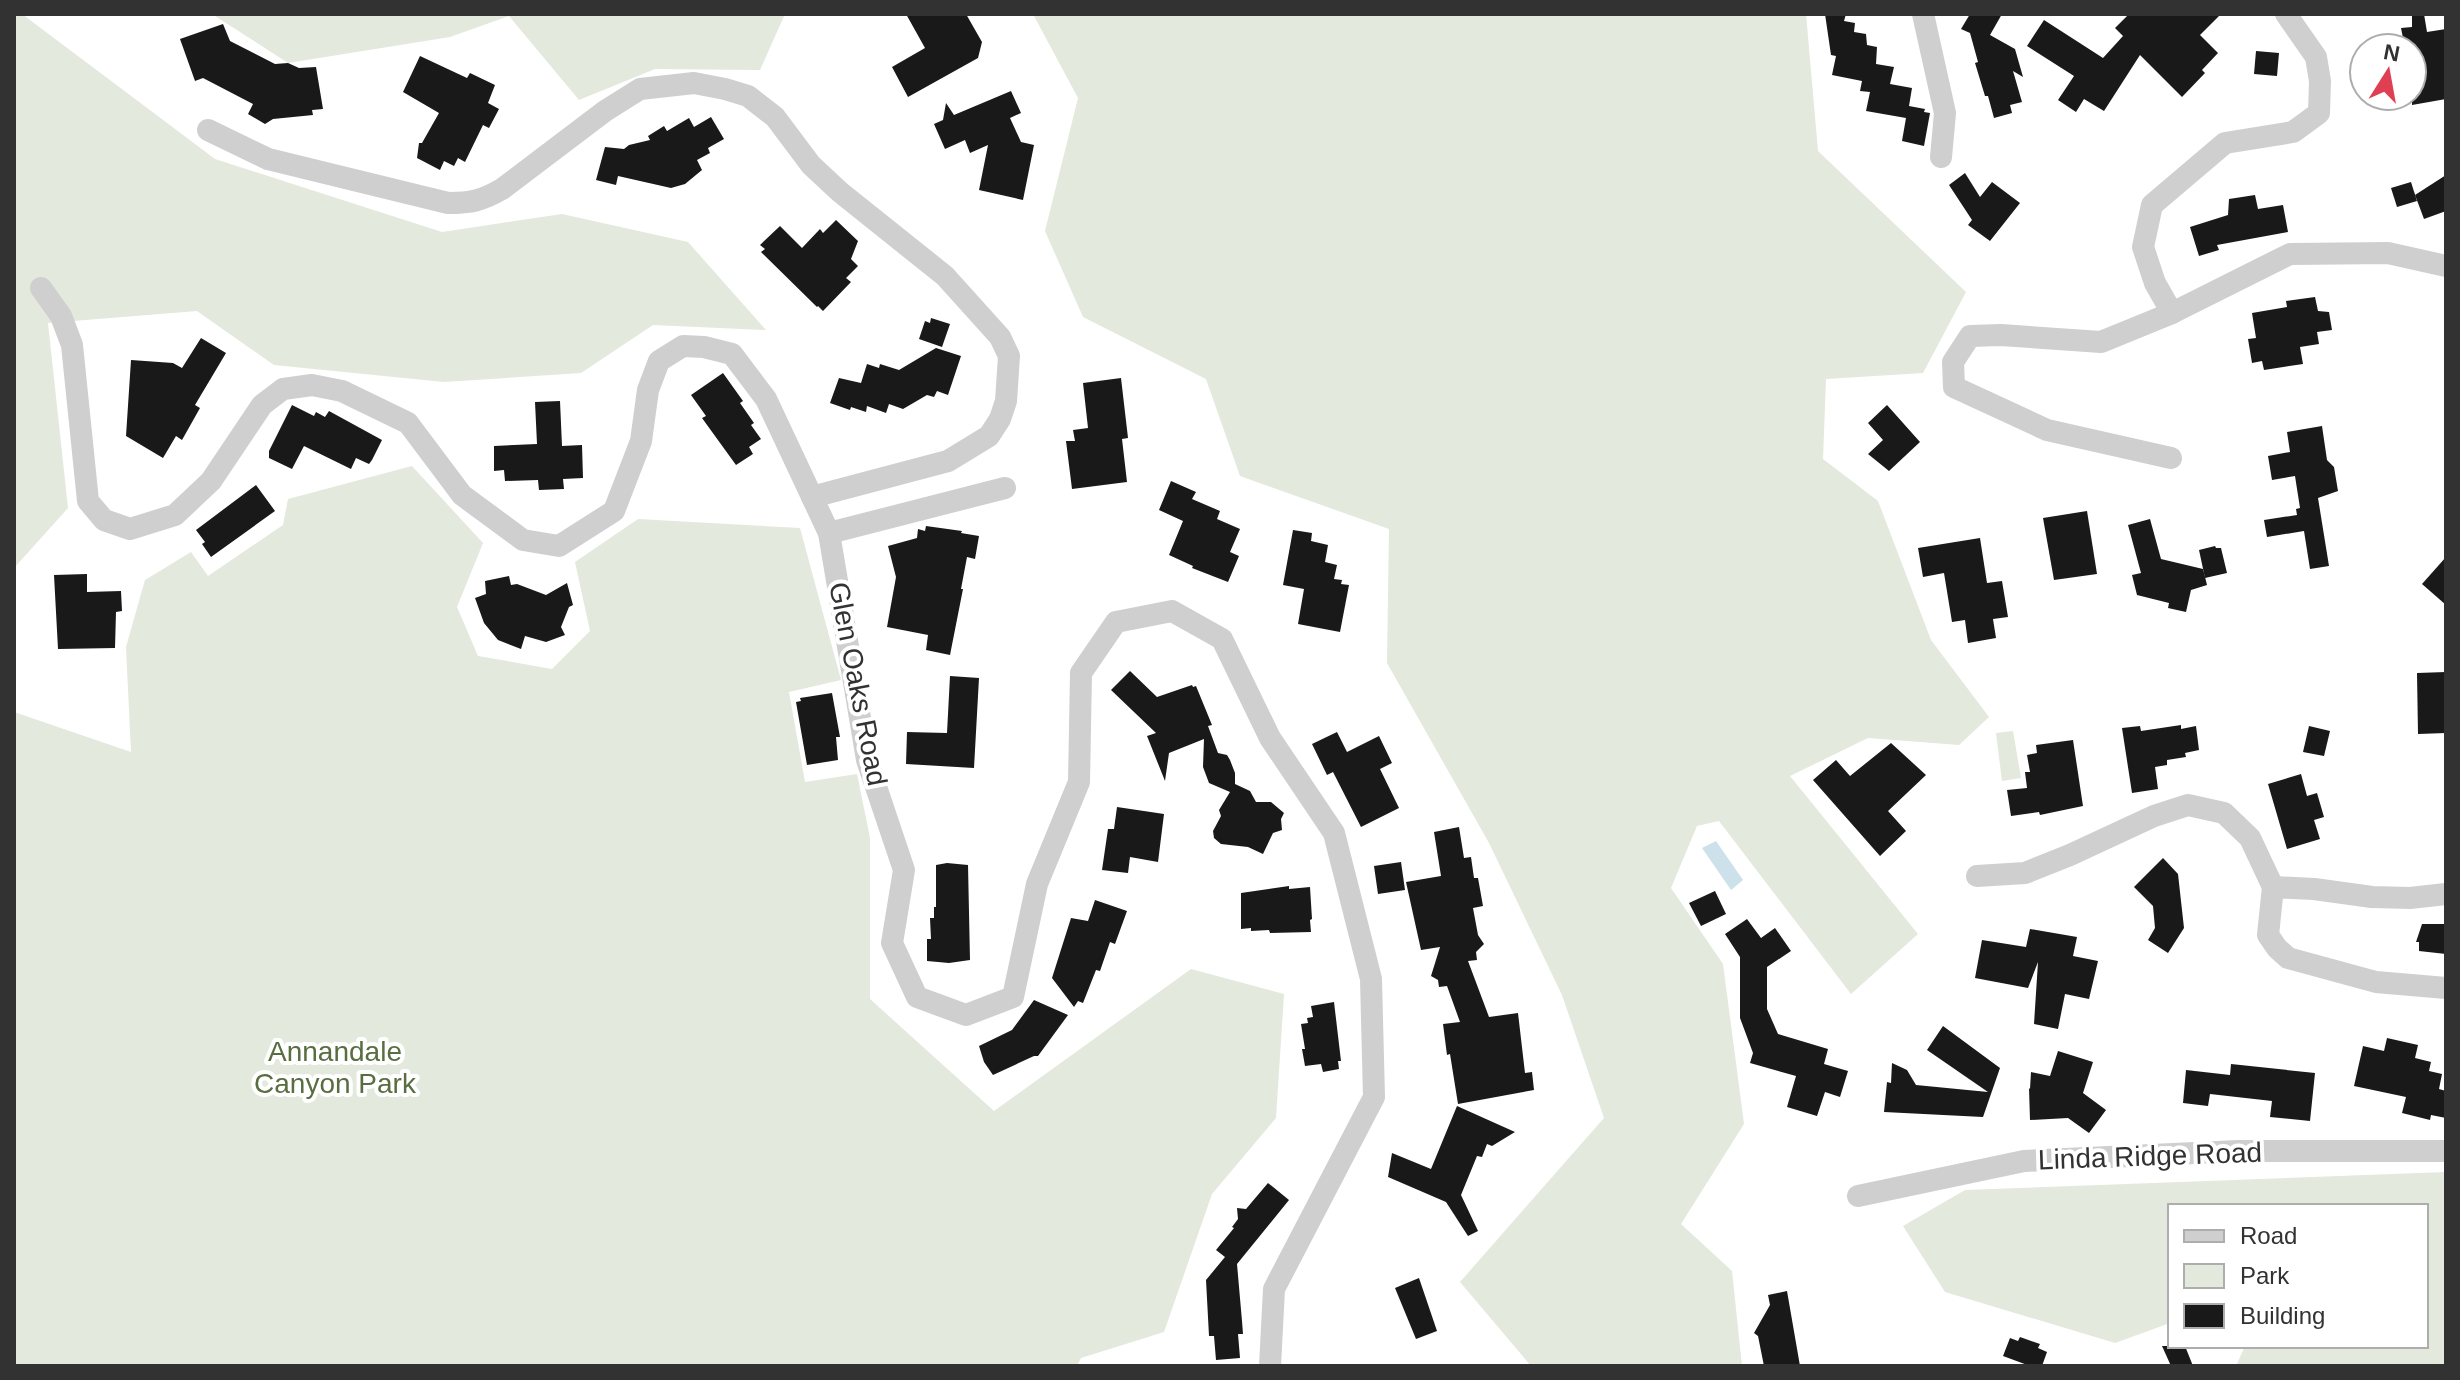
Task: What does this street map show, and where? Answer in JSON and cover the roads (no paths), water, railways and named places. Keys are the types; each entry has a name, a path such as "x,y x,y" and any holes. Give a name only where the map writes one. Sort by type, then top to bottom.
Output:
{"street":[{"path":"1923,14 1945,113 1941,157"},
{"path":"2172,313 2155,283 2143,247 2152,205 2225,143 2293,132 2319,113 2320,81 2316,57 2286,14"},
{"path":"208,130 268,159 448,203 471,203 502,189 605,111 640,89 694,83 748,96 775,117 811,165 840,192 945,276 1000,337 1009,356 1006,401 1000,419 989,436 948,461 812,497"},
{"path":"2171,458 2047,430 1997,408 1954,387 1953,362 1970,336 2001,335 2101,342 2172,313 2290,254 2388,253 2446,266"},
{"name":"Glen Oaks Road","path":"41,288 61,316 72,345 88,501 104,520 130,529 175,515 211,481 262,405 283,389 312,385 342,391 408,423 462,495 523,540 559,546 614,511 641,441 648,390 659,361 683,346 732,354 766,399 829,533 867,760 904,870 892,943 917,997 966,1015 1013,997 1037,884 1079,782 1081,673 1116,622 1172,611 1222,639 1270,738 1334,833 1371,979 1374,1097 1274,1289 1270,1366"},
{"path":"829,533 1005,488"},
{"path":"1977,876 2025,873 2154,816 2188,805 2224,813 2250,838 2273,887 2268,935 2288,958 2376,982 2446,988"},
{"path":"2273,887 2372,897 2410,898 2446,894"},
{"name":"Linda Ridge Road","path":"1858,1196 2024,1161 2238,1151 2446,1151"}],"water":[{"path":"1716,841 1743,880 1731,890 1702,848"}],"park label":[{"name":"Annandale Canyon Park","path":"335,1067"}]}
